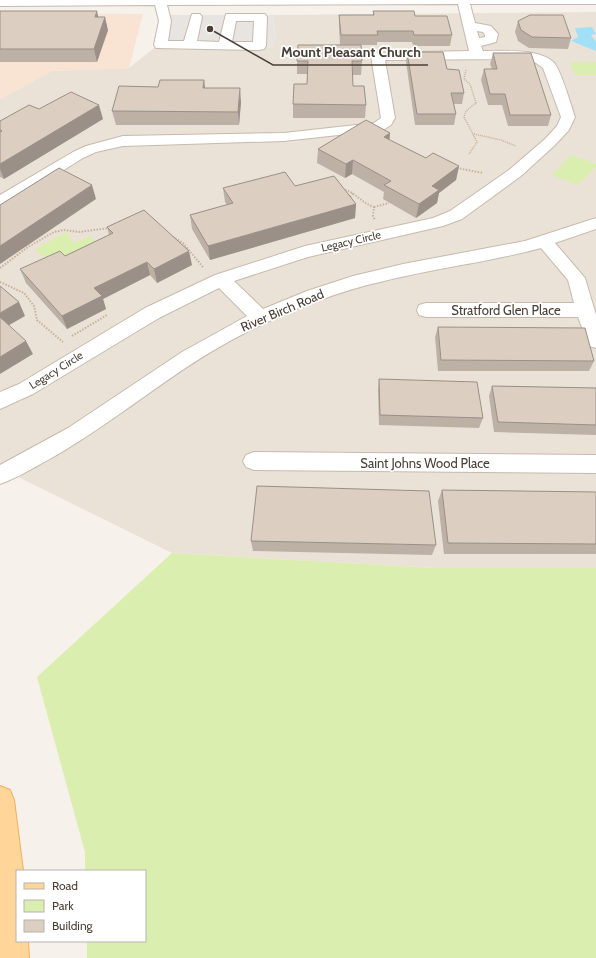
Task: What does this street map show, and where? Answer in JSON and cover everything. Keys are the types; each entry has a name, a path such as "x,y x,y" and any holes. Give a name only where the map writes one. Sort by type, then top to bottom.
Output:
{"main road":[{"path":"0,800 8,875 13,958"}],"street":[{"path":"0,2 463,2 596,0"},
{"path":"225,45 230,17 227,1"},
{"path":"160,2 165,21 161,45 259,46 261,17 230,17"},
{"path":"463,2 469,25 476,50 491,38 492,34 487,29 469,25"},
{"path":"190,45 196,17"},
{"name":"Legacy Circle","path":"0,202 78,155 91,149 122,141 284,137 378,127 386,122 388,118 378,56 450,55 476,50 532,57 549,66 568,117 564,127 550,142 502,182 456,215 437,222 305,252 221,279 152,313 26,389 0,401"},
{"name":"River Birch Road","path":"0,475 74,434 161,374 208,344 260,317 327,291 365,279 416,267 514,249 544,241 596,223"},
{"path":"544,241 576,278 596,341"},
{"path":"221,279 260,317"},
{"name":"Stratford Glen Place","path":"426,310 585,310"},
{"name":"Saint Johns Wood Place","path":"254,461 596,464"}],"path":[{"path":"450,55 448,61 467,71 464,79 470,84 476,103 466,111 464,117 477,142 469,154"},
{"path":"474,134 501,140 516,146"},
{"path":"454,167 482,173 502,182"},
{"path":"341,189 354,192 366,204 374,207 389,202"},
{"path":"343,202 348,200 354,192"},
{"path":"374,207 373,216 383,234"},
{"path":"0,268 28,247 54,232 68,230 79,232 116,227"},
{"path":"168,234 183,243 201,265"},
{"path":"0,282 24,293 34,306 37,320 63,342"}],"shaded area":[{"path":"596,12 596,568 436,568 172,553 0,468 0,99 52,71 129,68 154,48 274,47 275,15"},
{"path":"0,13 143,14 129,68 52,71 0,99"},
{"path":"161,15 275,15 274,47 154,48"}],"green space":[{"path":"570,62 596,62 596,75 575,75"},
{"path":"571,155 596,164 596,167 577,185 552,175"},
{"path":"66,232 73,243 91,236 99,247 55,267 35,249"},
{"path":"172,553 436,568 596,568 596,958 87,958 87,942 146,942 146,870 85,870 85,852 37,677"}],"water":[{"path":"592,27 596,34 591,35 596,42 596,51 571,41 578,37 575,28"}],"building":[{"path":"0,11 97,11 95,17 105,17 94,49 0,49"},
{"path":"373,11 414,11 415,16 447,16 452,35 414,35 413,31 377,31 378,35 341,35 339,15 374,15"},
{"path":"530,15 563,15 571,38 532,37 521,30 518,21"},
{"path":"298,45 361,45 362,61 352,61 353,86 364,86 366,105 293,104 294,84 307,84 308,61 297,61"},
{"path":"407,52 443,52 447,69 459,70 464,93 451,93 456,114 417,114"},
{"path":"493,53 531,53 551,115 510,115 505,94 490,94 484,69 497,69"},
{"path":"160,80 204,80 203,88 240,88 238,112 112,111 119,86 158,87"},
{"path":"71,92 99,105 0,164 0,132 2,131 0,130 0,121 29,105 39,109"},
{"path":"366,120 390,133 384,137 426,158 433,153 459,166 432,186 439,190 419,204 384,185 391,181 353,160 346,164 318,149"},
{"path":"59,168 92,185 0,246 0,205"},
{"path":"285,172 295,186 334,176 356,204 208,246 190,215 233,203 223,188"},
{"path":"144,210 189,251 154,269 147,262 94,288 102,296 62,316 20,269 60,251 65,256 113,233 107,227"},
{"path":"0,286 19,302 0,313"},
{"path":"0,317 26,341 0,357"},
{"path":"438,327 585,328 594,361 441,360"},
{"path":"379,379 477,382 483,418 380,415"},
{"path":"492,386 596,388 596,425 498,422"},
{"path":"257,486 429,491 436,545 251,541"},
{"path":"442,490 596,492 596,544 448,543"}],"place":[{"name":"Mount Pleasant Church","path":"210,29"}]}
